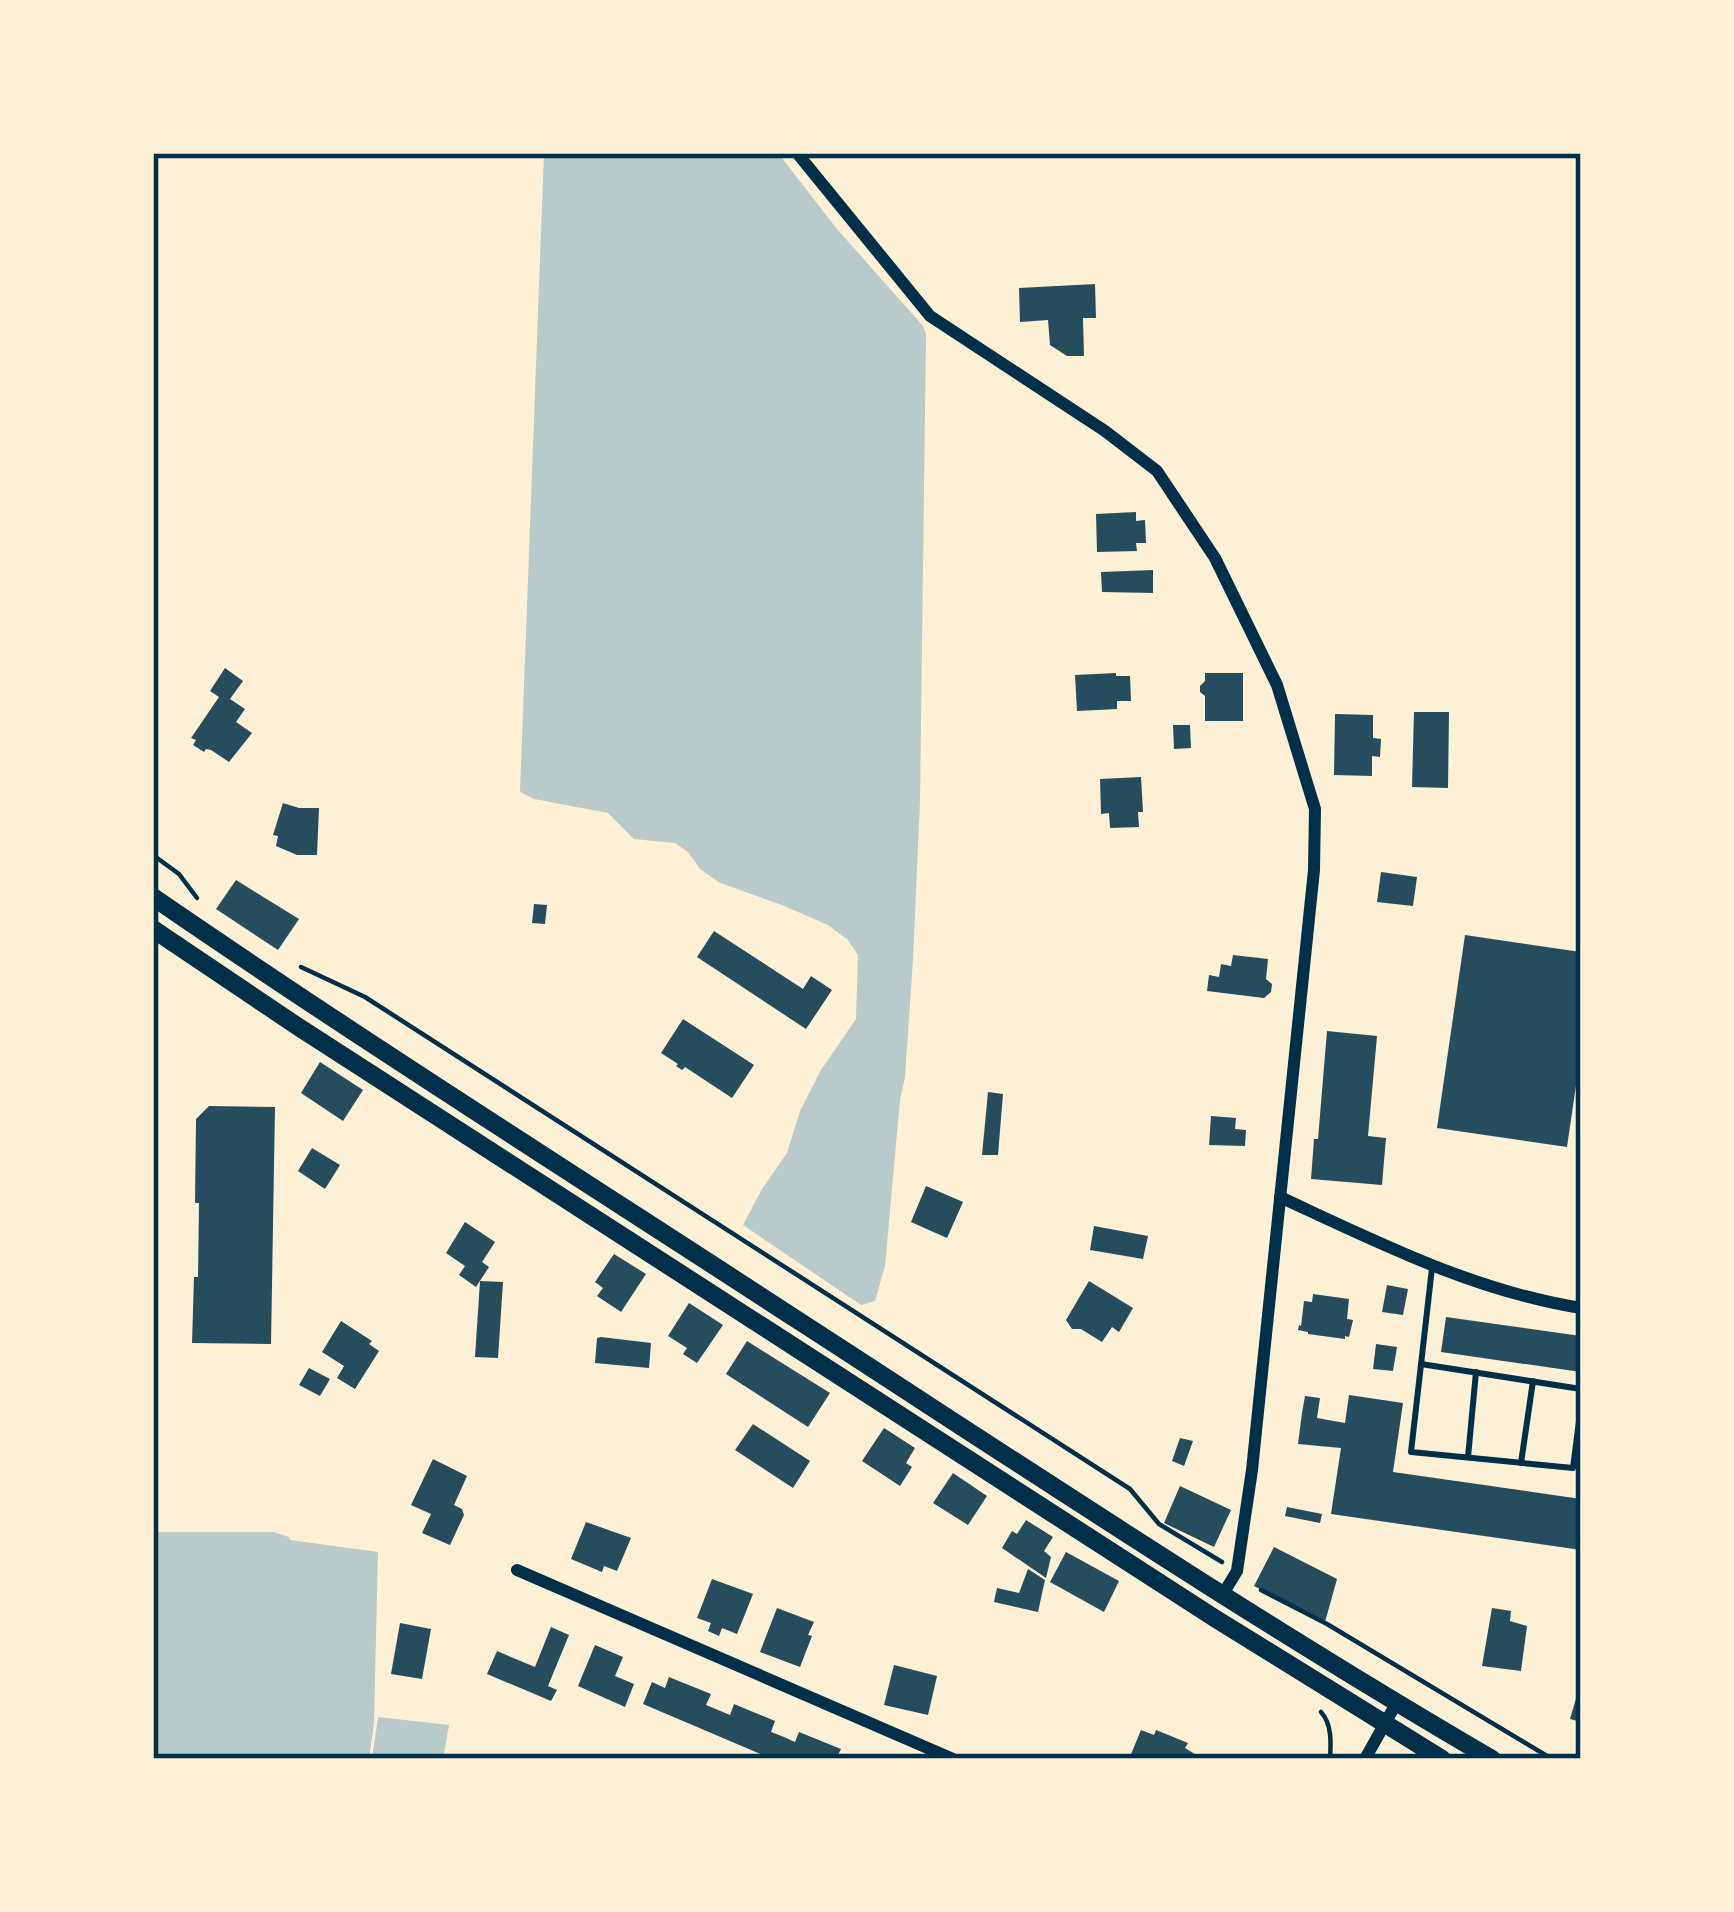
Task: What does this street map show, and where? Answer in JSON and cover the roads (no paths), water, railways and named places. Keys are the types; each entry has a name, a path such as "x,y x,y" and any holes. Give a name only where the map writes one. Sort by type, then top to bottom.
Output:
{"main road":[{"path":"153,897 1223,1594 1492,1759"},
{"path":"153,929 1196,1606 1442,1759"}],"street":[{"path":"797,153 930,316 1106,431 1157,471 1215,558 1277,685 1315,809 1314,870 1252,1470 1237,1571 1223,1594"},
{"path":"1280,1197 1432,1268 1581,1308"},
{"path":"517,1570 953,1759"},
{"path":"1366,1759 1397,1702"}],"lane":[{"path":"1432,1268 1411,1451 1573,1468 1581,1406"},
{"path":"1421,1364 1581,1388"},
{"path":"1468,1457 1476,1372"},
{"path":"1521,1463 1533,1381"}]}
